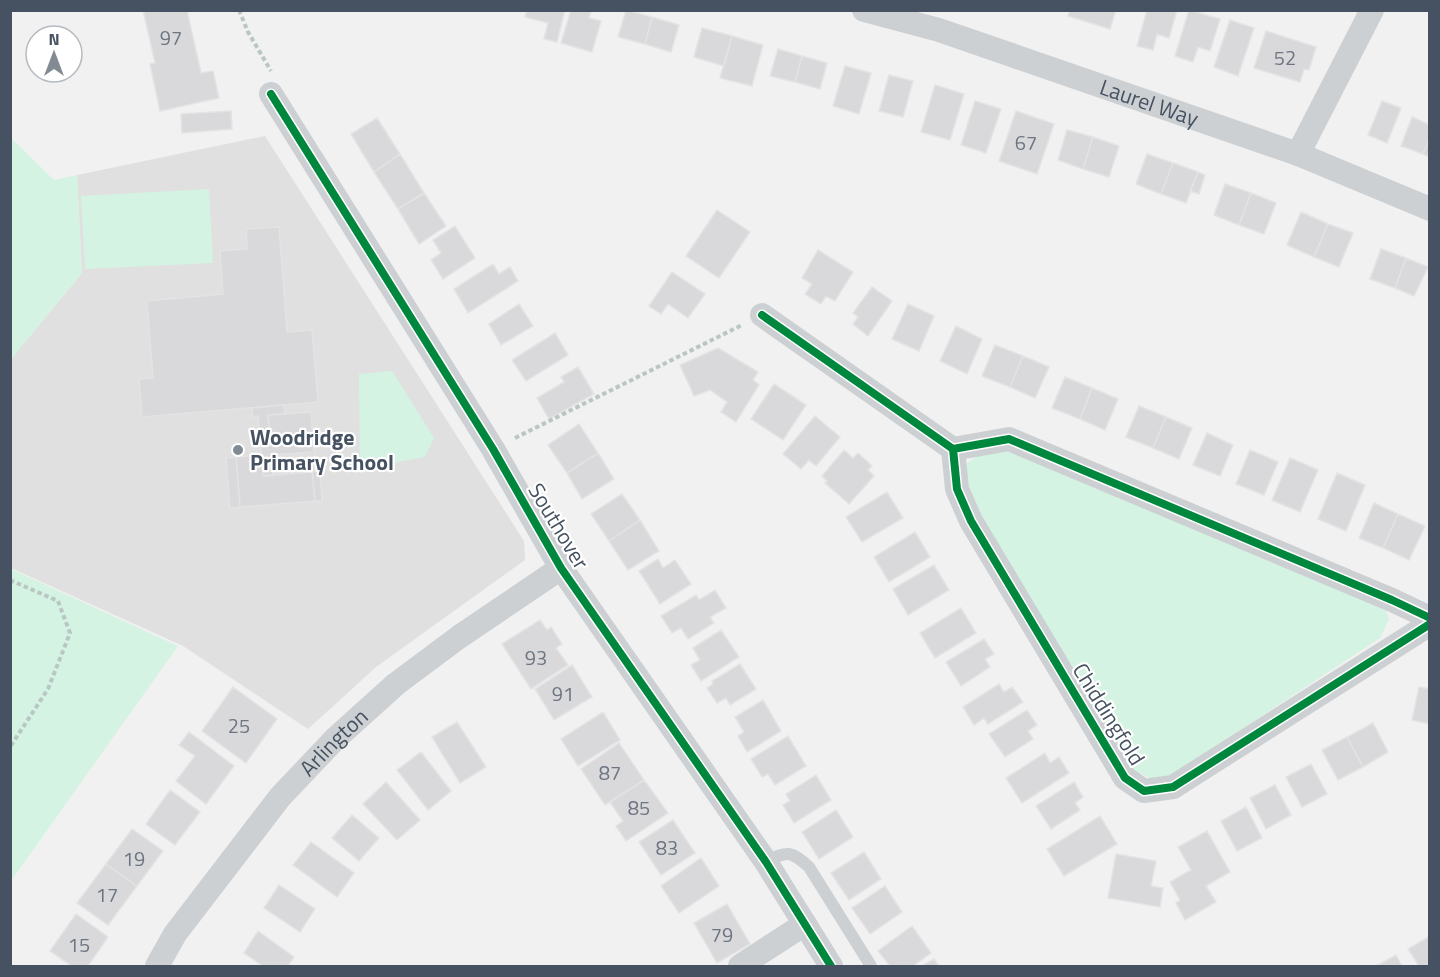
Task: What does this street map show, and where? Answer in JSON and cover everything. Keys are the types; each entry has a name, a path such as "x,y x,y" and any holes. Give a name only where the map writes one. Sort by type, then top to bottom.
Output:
{"street":[{"name":"Laurel Way","path":"864,10 939,30 1298,154 1430,209"},
{"path":"1298,154 1371,10"},
{"name":"Southover","path":"271,94 493,449 561,568 766,862 831,966"},
{"path":"762,315 953,450 1009,439 1430,618"},
{"name":"Chiddingfold","path":"953,450 957,489 971,521 1125,778 1144,791 1173,787 1430,624"},
{"name":"Arlington","path":"157,966 175,934 280,797 335,739 405,677 459,637 561,568"},
{"path":"740,966 805,924"}],"lane":[{"path":"766,862 782,853 796,855 809,867 871,966"}],"path":[{"path":"239,10 248,32 278,82 271,94"},
{"path":"493,449 762,315"},
{"path":"10,580 58,602 70,633 48,689 10,747"}],"shaded area":[{"name":"Woodridge Primary School","path":"265,136 524,541 525,560 376,667 308,729 183,646 11,568 11,359 82,273 77,175"}],"green space":[{"path":"11,138 54,180 77,175 82,273 11,359"},
{"path":"209,189 213,263 85,269 81,196"},
{"path":"392,371 434,438 425,457 360,469 359,374"},
{"path":"989,449 1015,450 1385,608 1389,619 1380,638 1172,775 1152,779 1134,770 969,500 965,464"},
{"path":"11,569 178,646 11,881"}],"building":[{"path":"143,10 187,10 201,73 213,71 219,98 160,111 150,64 155,63"},
{"path":"527,10 565,10 557,42 544,39 548,23 525,17"},
{"path":"571,10 591,10 589,18 601,21 592,52 561,43"},
{"path":"626,10 652,17 645,44 618,37"},
{"path":"1070,10 1116,10 1110,29 1068,16"},
{"path":"1147,10 1177,10 1169,38 1157,34 1153,50 1137,46"},
{"path":"1189,10 1220,19 1210,51 1198,47 1193,62 1175,56"},
{"path":"652,17 679,25 671,52 645,44"},
{"path":"1230,20 1254,28 1238,76 1214,67"},
{"path":"702,28 732,36 724,66 694,57"},
{"path":"1266,31 1316,47 1309,70 1304,69 1300,82 1254,68"},
{"path":"732,36 763,45 752,86 720,78"},
{"path":"778,49 802,56 795,82 770,76"},
{"path":"802,56 827,63 820,89 795,82"},
{"path":"845,66 871,73 859,114 833,106"},
{"path":"889,75 913,81 903,117 879,111"},
{"path":"935,85 964,94 950,140 921,132"},
{"path":"975,101 1001,109 986,153 961,145"},
{"path":"1382,101 1401,108 1387,143 1368,135"},
{"path":"231,111 232,129 182,133 181,114"},
{"path":"1016,111 1054,124 1037,174 999,161"},
{"path":"1412,117 1430,125 1430,138 1423,154 1401,146"},
{"path":"377,118 400,154 374,172 351,134"},
{"path":"1067,130 1093,137 1083,169 1058,160"},
{"path":"1093,137 1119,146 1109,177 1083,169"},
{"path":"1430,138 1430,157 1423,154"},
{"path":"400,154 424,193 398,209 374,172"},
{"path":"1147,154 1173,163 1161,194 1136,184"},
{"path":"1173,163 1198,172 1186,203 1161,194"},
{"path":"1198,172 1205,175 1199,194 1190,191"},
{"path":"1225,184 1251,193 1239,225 1214,215"},
{"path":"424,193 446,226 419,244 398,209"},
{"path":"1251,193 1276,203 1264,234 1239,225"},
{"path":"717,210 750,232 719,278 686,256"},
{"path":"1301,212 1328,224 1314,257 1287,245"},
{"path":"1328,224 1353,233 1339,267 1314,257"},
{"path":"455,226 475,258 443,279 431,260 441,253 433,240"},
{"path":"279,227 287,332 312,330 318,402 142,417 139,379 153,378 147,301 223,294 220,251 247,249 246,229"},
{"path":"1381,249 1406,258 1395,288 1370,279"},
{"path":"818,250 853,272 835,301 826,296 821,304 805,294 812,284 802,278"},
{"path":"1406,258 1428,267 1414,296 1395,288"},
{"path":"493,264 499,274 510,267 518,281 468,313 454,289"},
{"path":"672,272 705,294 688,318 668,304 661,314 649,306"},
{"path":"872,287 892,301 868,336 853,324 858,317 853,313"},
{"path":"519,304 533,326 501,345 489,324"},
{"path":"908,304 934,316 919,351 892,339"},
{"path":"956,326 982,339 967,374 940,361"},
{"path":"555,333 568,355 526,381 512,360"},
{"path":"995,345 1023,356 1010,387 982,376"},
{"path":"718,348 758,372 753,380 759,385 736,422 721,412 727,402 710,390 694,396 680,365"},
{"path":"1023,356 1049,367 1035,398 1010,387"},
{"path":"578,367 594,394 549,419 537,398 564,382 561,377"},
{"path":"1065,377 1092,388 1080,419 1052,408"},
{"path":"774,384 806,405 783,440 751,419"},
{"path":"1092,388 1118,399 1105,430 1080,419"},
{"path":"284,405 285,414 268,415 271,445 313,442 314,452 272,455 273,475 263,476 258,416 253,417 252,408"},
{"path":"1139,406 1166,417 1153,448 1126,437"},
{"path":"311,412 313,442 271,445 268,415"},
{"path":"815,416 840,437 816,466 809,460 801,469 783,454"},
{"path":"1166,417 1192,428 1179,459 1153,448"},
{"path":"579,424 598,453 567,473 548,445"},
{"path":"1207,433 1233,445 1220,476 1193,465"},
{"path":"844,450 853,458 858,453 872,466 868,470 874,476 849,504 825,483 827,481 822,476"},
{"path":"1250,450 1278,462 1264,495 1236,484"},
{"path":"598,453 614,479 582,499 567,473"},
{"path":"261,455 263,476 312,472 315,501 240,507 236,457"},
{"path":"236,457 240,507 230,508 226,458"},
{"path":"1290,458 1318,470 1300,512 1272,500"},
{"path":"320,471 322,501 315,501 312,472"},
{"path":"1337,473 1365,485 1346,531 1318,519"},
{"path":"887,492 903,518 862,542 846,517"},
{"path":"622,494 640,520 609,541 591,514"},
{"path":"1374,503 1398,514 1383,548 1359,538"},
{"path":"1398,514 1425,526 1409,560 1383,548"},
{"path":"640,520 659,551 628,570 609,541"},
{"path":"915,532 930,557 889,582 874,557"},
{"path":"658,559 663,568 675,560 691,584 660,604 639,571"},
{"path":"934,565 949,590 908,615 893,589"},
{"path":"715,590 726,608 710,617 714,623 688,639 681,628 672,633 661,616 696,595 699,600"},
{"path":"961,608 976,633 935,658 920,633"},
{"path":"540,620 547,630 551,627 562,644 556,648 568,665 531,689 502,644"},
{"path":"721,630 739,657 701,681 691,665 700,660 693,648"},
{"path":"984,639 994,654 985,659 990,667 961,686 946,662"},
{"path":"740,664 756,689 730,705 726,698 717,703 707,688 713,684 712,681"},
{"path":"572,665 592,697 554,720 535,689"},
{"path":"999,684 1004,692 1012,687 1023,702 988,724 984,718 974,725 963,707"},
{"path":"233,687 277,719 246,763 202,731"},
{"path":"1419,687 1430,689 1430,724 1412,720"},
{"path":"763,700 781,731 747,752 738,736 744,732 735,717"},
{"path":"1027,710 1037,725 1028,731 1033,739 1005,757 989,734"},
{"path":"603,712 620,740 578,766 561,739"},
{"path":"457,722 486,767 460,783 432,737"},
{"path":"1373,723 1388,752 1363,767 1347,737"},
{"path":"189,732 234,766 206,804 176,781 195,756 179,745"},
{"path":"788,736 806,766 775,785 768,774 762,777 751,759"},
{"path":"1347,737 1363,767 1338,780 1322,750"},
{"path":"619,743 644,780 605,805 581,769"},
{"path":"421,752 451,791 428,810 397,770"},
{"path":"1045,753 1050,763 1059,757 1069,773 1022,803 1006,778"},
{"path":"1311,764 1327,794 1302,807 1286,777"},
{"path":"816,775 831,800 794,823 783,805 790,801 786,794"},
{"path":"644,780 668,813 626,841 616,826 623,821 610,802"},
{"path":"386,782 420,820 397,840 363,804"},
{"path":"1074,782 1083,797 1075,803 1080,810 1051,829 1036,806"},
{"path":"1275,785 1291,815 1266,829 1250,798"},
{"path":"170,790 200,812 175,845 146,824"},
{"path":"1246,807 1262,838 1237,851 1221,821"},
{"path":"836,810 853,837 819,859 802,832"},
{"path":"352,815 379,838 359,861 332,838"},
{"path":"1100,816 1117,844 1064,876 1047,849"},
{"path":"673,820 695,853 661,875 639,842"},
{"path":"132,829 163,851 137,886 106,864"},
{"path":"1207,831 1230,872 1206,886 1216,902 1185,920 1176,903 1180,900 1170,882 1191,870 1178,847"},
{"path":"311,842 354,873 337,897 293,865"},
{"path":"864,852 881,879 849,900 831,873"},
{"path":"1116,854 1156,861 1151,886 1163,888 1160,907 1108,898"},
{"path":"701,858 719,886 679,913 661,886"},
{"path":"106,864 137,886 108,925 77,903"},
{"path":"279,885 315,909 300,932 264,908"},
{"path":"885,886 902,912 870,934 852,908"},
{"path":"727,904 750,944 717,963 694,923"},
{"path":"76,914 108,937 88,966 72,966 50,951"},
{"path":"912,926 931,953 913,966 890,966 878,951"},
{"path":"258,931 294,957 288,966 263,966 244,953"},
{"path":"1430,936 1430,966 1419,966 1408,949"},
{"path":"1396,955 1402,966 1376,966"},
{"path":"934,959 939,966 922,966"}],"cycle path":[{"path":"271,94 493,449 561,568 766,862 831,966"},
{"path":"762,315 953,449 1009,439 1430,618"},
{"path":"953,449 957,489 971,521 1125,778 1144,791 1173,787 1430,624"}],"place":[{"name":"Woodridge Primary School","path":"238,450"}]}
